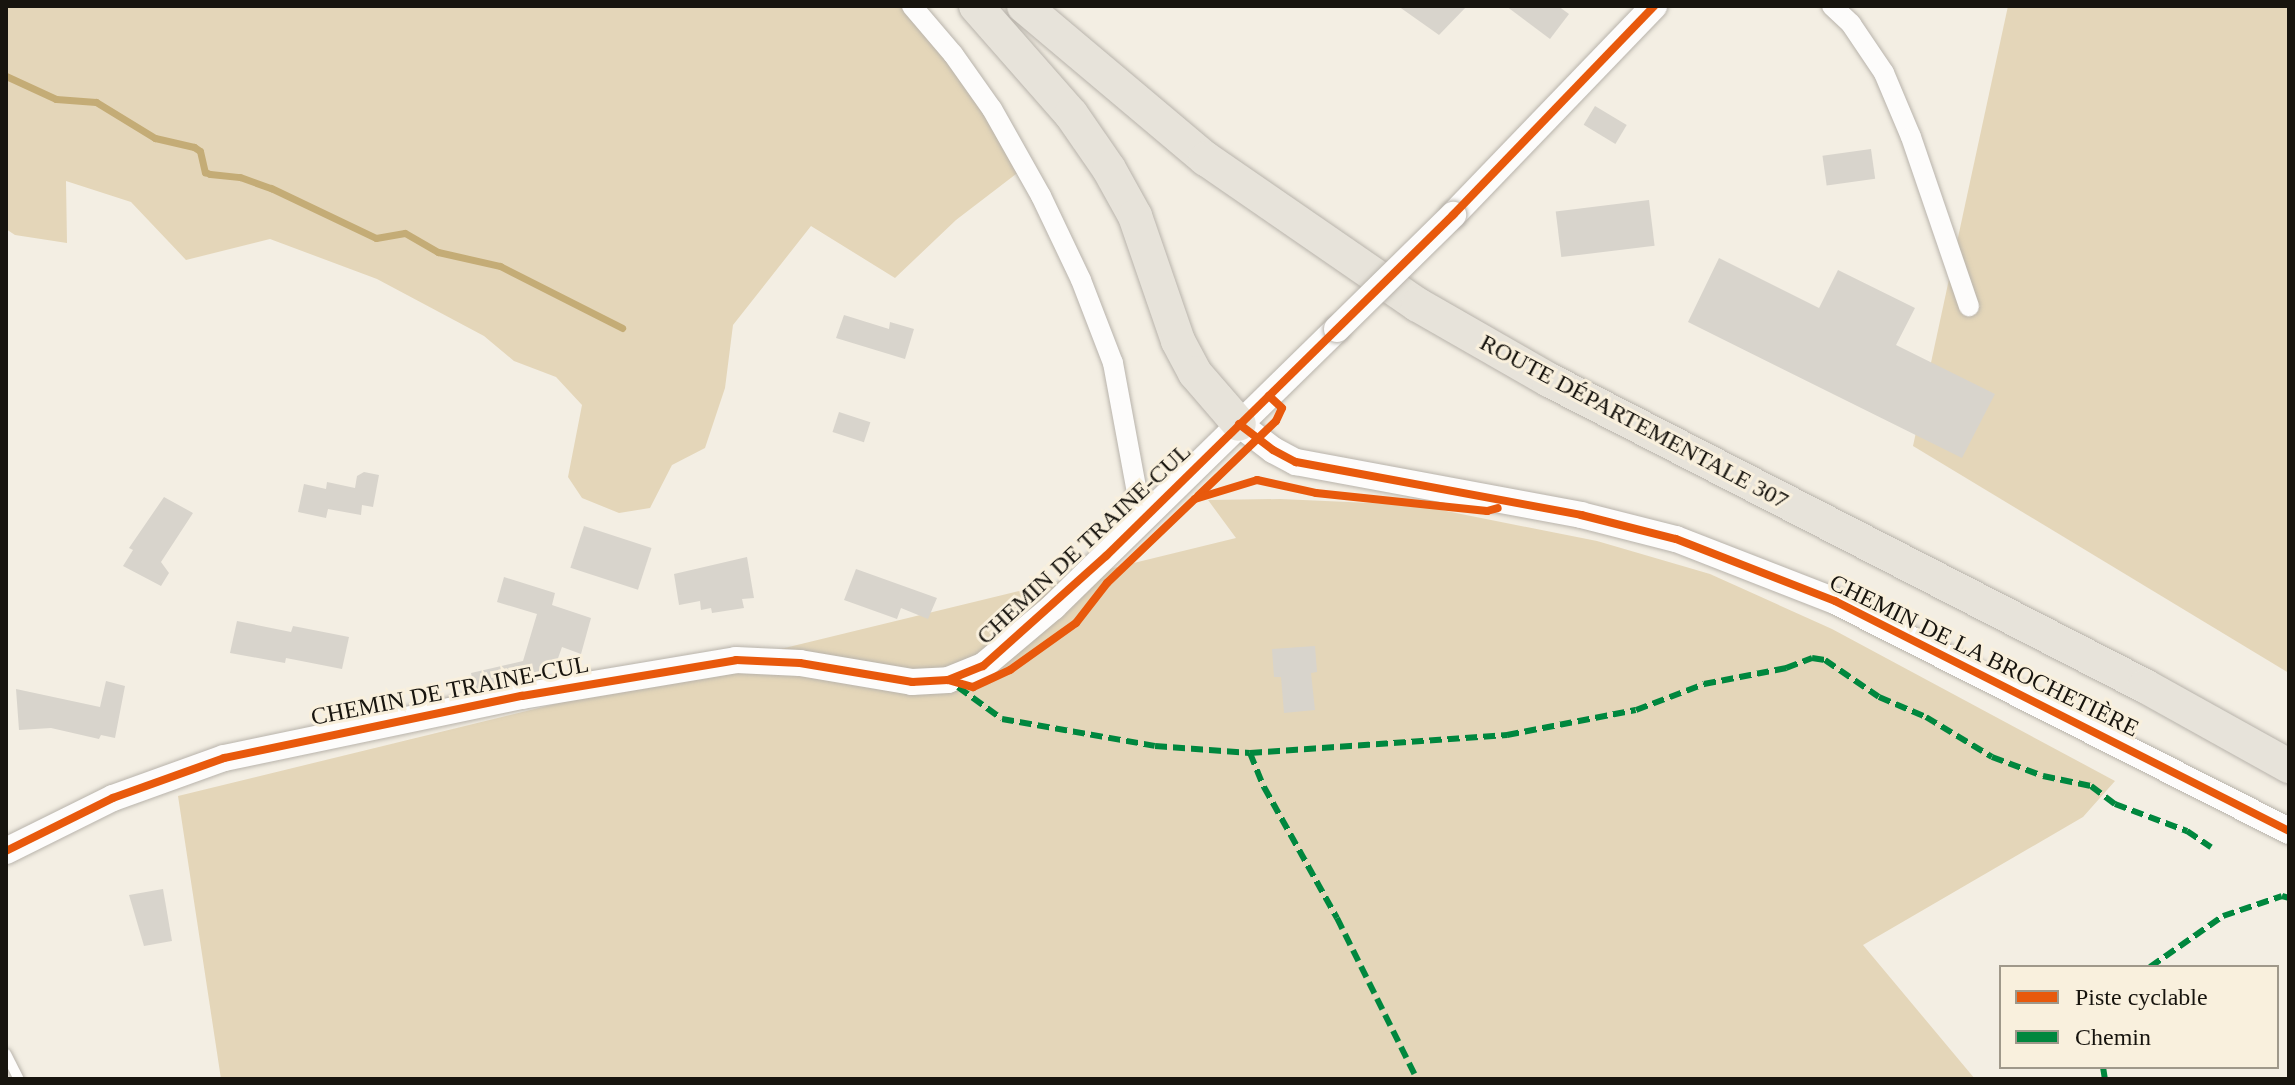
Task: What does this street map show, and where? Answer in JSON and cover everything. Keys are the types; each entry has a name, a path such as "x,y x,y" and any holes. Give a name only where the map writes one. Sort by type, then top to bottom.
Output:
{"main road":[{"path":"976,6 1071,114 1109,169 1135,216 1178,341 1195,373 1239,424"},
{"name":"ROUTE DÉPARTEMENTALE 307","path":"1024,6 1206,159 1418,305 1549,380 2145,686 2289,766"}],"street":[{"path":"912,6 953,54 992,109 1041,196 1081,280 1113,363 1142,519"},
{"name":"CHEMIN DE TRAINE-CUL","path":"6,851 113,798 224,758 522,696 736,660 800,663 912,682 948,680 983,666 1010,645 1142,519 1453,215 1654,6"},
{"path":"1832,6 1851,24 1884,73 1911,137 1969,306"},
{"name":"CHEMIN DE LA BROCHETIÈRE","path":"1239,424 1273,450 1296,462 1581,515 1676,539 1835,601 2289,831"}],"lane":[{"path":"6,1054 19,1079"}],"shaded area":[{"path":"6,6 912,6 1025,167 956,220 895,278 811,226 733,325 725,388 705,448 672,465 650,508 619,513 582,498 568,477 582,405 556,377 514,361 484,336 377,279 270,239 186,260 131,202 66,181 67,243 15,235 6,229"},
{"path":"2008,6 2289,6 2289,673 1913,446"},
{"path":"1280,499 1416,505 1597,541 1710,574 1832,629 2115,781 2083,817 1863,945 1975,1079 221,1079 178,796 1236,538 1208,500"}],"building":[{"path":"1398,6 1467,6 1439,35"},
{"path":"1506,6 1558,6 1569,14 1550,39"},
{"path":"1595,106 1627,125 1615,144 1584,125"},
{"path":"1871,149 1875,179 1827,186 1822,156"},
{"path":"1649,200 1655,246 1561,257 1556,211"},
{"path":"1719,258 1819,308 1838,270 1915,308 1896,345 1995,394 1962,458 1688,322"},
{"path":"844,315 889,329 890,322 914,329 905,359 836,338"},
{"path":"839,412 870,422 864,442 833,432"},
{"path":"364,472 379,475 373,507 362,505 361,515 328,509 326,518 298,512 304,484 326,489 327,482 355,488 357,476"},
{"path":"164,497 193,513 161,562 169,573 161,586 123,566 133,550 129,548"},
{"path":"584,526 652,548 638,590 570,568"},
{"path":"747,557 754,598 742,599 744,608 712,613 711,608 701,610 700,601 679,605 674,574"},
{"path":"856,569 937,598 928,619 901,608 897,619 844,600"},
{"path":"504,577 555,593 552,605 591,618 581,654 562,647 556,664 549,662 544,676 475,690 471,673 523,661 537,614 497,602"},
{"path":"237,621 291,632 293,626 349,637 342,669 286,658 285,663 230,653"},
{"path":"1315,646 1317,672 1311,673 1315,710 1284,713 1281,677 1274,677 1272,649"},
{"path":"106,681 125,686 115,738 101,735 99,739 51,728 19,730 16,689 100,707"},
{"path":"163,889 172,941 144,946 129,895"}],"waterway":[{"path":"6,76 56,99 96,102 155,138 194,147 200,151 205,172 240,177 271,188 376,238 405,233 438,252 500,266 622,328"}],"marked path":[{"path":"958,687 1002,719 1155,746 1250,753 1507,735 1636,710 1704,684 1786,668 1812,658 1825,660 1879,697 1926,717 1992,757 2043,776 2091,786 2115,804 2187,831 2211,847"},
{"path":"1250,753 1264,787 1337,918 1417,1079"},
{"path":"2153,965 2223,916 2282,896 2289,898"},
{"path":"2103,1069 2105,1079"}],"cycle path":[{"path":"6,851 113,798 224,758 522,696 736,660 800,663 912,682 948,680 983,666 1106,556 1453,215 1654,6"},
{"path":"1198,496 1276,421 1282,408 1269,396"},
{"path":"1239,424 1273,450 1296,462 1581,515 1676,539 1835,601 2289,831"},
{"path":"948,680 973,687 1010,670 1076,623 1107,583 1195,499 1257,480 1316,493 1487,511 1498,508"}]}
